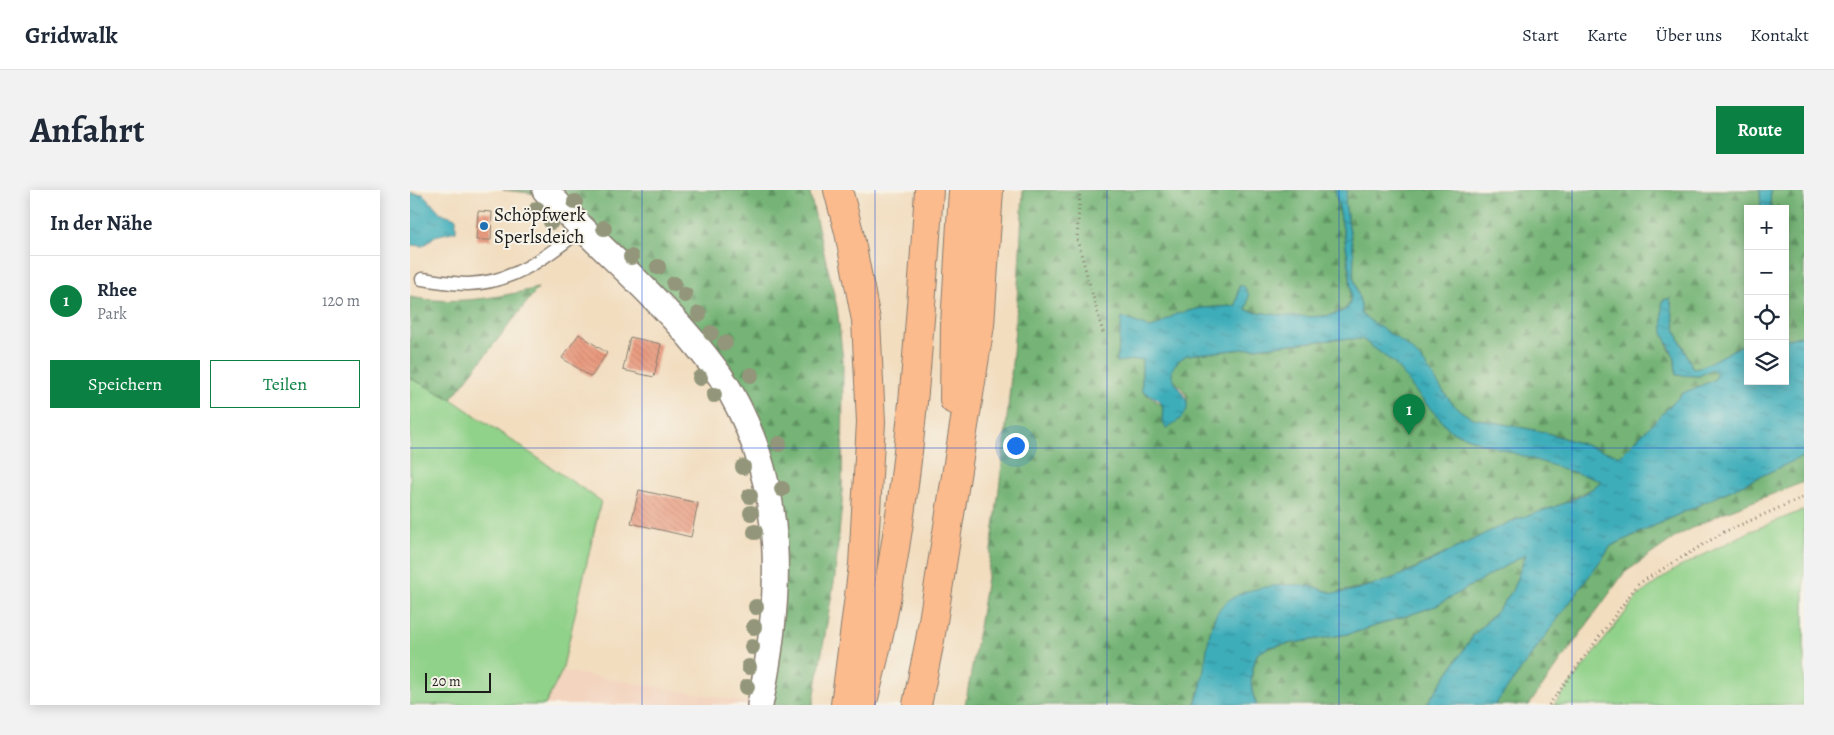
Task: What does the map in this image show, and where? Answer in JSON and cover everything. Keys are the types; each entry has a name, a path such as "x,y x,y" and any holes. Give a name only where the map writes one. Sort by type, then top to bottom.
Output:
{"highway":[{"path":"838,190 849,232 866,320 871,422 863,565 845,705"},
{"path":"862,705 892,565 907,450 929,190"},
{"path":"953,487 955,325 963,190"},
{"path":"917,705 930,640 980,325 989,190"}],"street":[{"path":"545,190 582,229 644,288 688,335 730,392 761,461 774,520 775,590 771,650 760,705"}],"lane":[{"path":"422,279 469,284 503,278 537,264 582,229"}],"path":[{"path":"1080,190 1077,239 1104,336"},
{"path":"1549,705 1638,584 1724,532 1804,497"}],"shaded area":[{"path":"562,671 765,705 545,705"}],"green space":[{"path":"503,190 809,190 837,307 843,361 842,503 835,576 813,705 771,705 783,593 740,383 558,196"},
{"path":"1023,190 1335,190 1347,251 1350,287 1350,300 1347,307 1339,312 1314,317 1299,317 1246,310 1248,295 1239,286 1236,306 1201,308 1176,314 1157,326 1150,328 1123,318 1117,362 1142,358 1142,391 1163,406 1162,421 1186,412 1187,401 1185,393 1170,373 1171,368 1176,362 1187,355 1339,339 1362,339 1394,363 1420,397 1451,431 1479,442 1602,480 1595,487 1554,508 1514,520 1386,582 1335,593 1309,586 1208,653 1205,676 1194,705 965,705 987,577 1004,449 1016,320"},
{"path":"1347,190 1760,190 1761,205 1744,205 1744,344 1699,368 1693,369 1676,332 1670,298 1663,300 1668,347 1675,359 1676,375 1699,376 1711,370 1717,374 1714,380 1683,393 1620,456 1544,432 1473,418 1456,408 1444,392 1361,314 1361,305 1353,275 1354,255 1345,203"},
{"path":"1770,190 1804,190 1804,335 1789,339 1789,205 1771,205"},
{"path":"538,288 451,399 410,378 410,297 442,300 474,299 507,295"},
{"path":"410,378 451,399 601,501 562,671 545,705 410,705"},
{"path":"1804,456 1804,482 1720,514 1677,536 1624,573 1529,705 1495,705 1611,546"},
{"path":"1804,510 1804,705 1554,705 1639,595 1674,570 1751,531"},
{"path":"1526,554 1512,591 1499,609 1473,636 1426,705 1257,705 1251,686 1253,667 1257,654 1269,647 1354,633 1436,606"}],"water":[{"path":"1335,190 1347,190 1345,203 1354,255 1353,275 1361,305 1361,314 1411,349 1424,363 1449,399 1464,413 1473,418 1544,432 1620,456 1683,393 1714,380 1717,374 1711,370 1699,376 1676,375 1675,359 1663,333 1662,301 1670,298 1676,332 1693,369 1699,368 1744,344 1744,385 1789,385 1789,339 1804,335 1804,456 1611,546 1495,705 1426,705 1473,636 1499,609 1512,591 1526,554 1436,606 1354,633 1269,647 1257,654 1253,667 1251,686 1257,705 1194,705 1202,680 1212,625 1223,605 1240,594 1264,587 1288,585 1316,587 1335,593 1380,582 1419,567 1494,529 1571,501 1592,489 1601,481 1479,442 1451,431 1420,397 1394,363 1362,339 1339,339 1187,355 1175,365 1172,374 1186,399 1187,408 1182,417 1166,428 1162,421 1163,406 1157,399 1142,391 1142,359 1117,362 1122,317 1150,328 1157,326 1176,314 1201,308 1236,306 1239,286 1244,286 1249,295 1246,310 1299,316 1329,315 1340,312 1348,307 1351,286"},
{"path":"1760,190 1770,190 1771,205 1761,205"},
{"path":"410,193 423,194 441,213 456,218 456,231 435,236 423,246 410,245"}],"building":[{"name":"Schöpfwerk Sperlsdeich","path":"478,211 492,212 491,240 476,240"},
{"path":"579,334 607,353 591,377 562,358"},
{"path":"630,337 661,344 654,377 623,370"},
{"path":"639,490 698,503 691,537 631,523"}],"place":[{"name":"Schöpfwerk Sperlsdeich","path":"484,226"},
{"name":"Rhee","path":"1409,435"}]}
